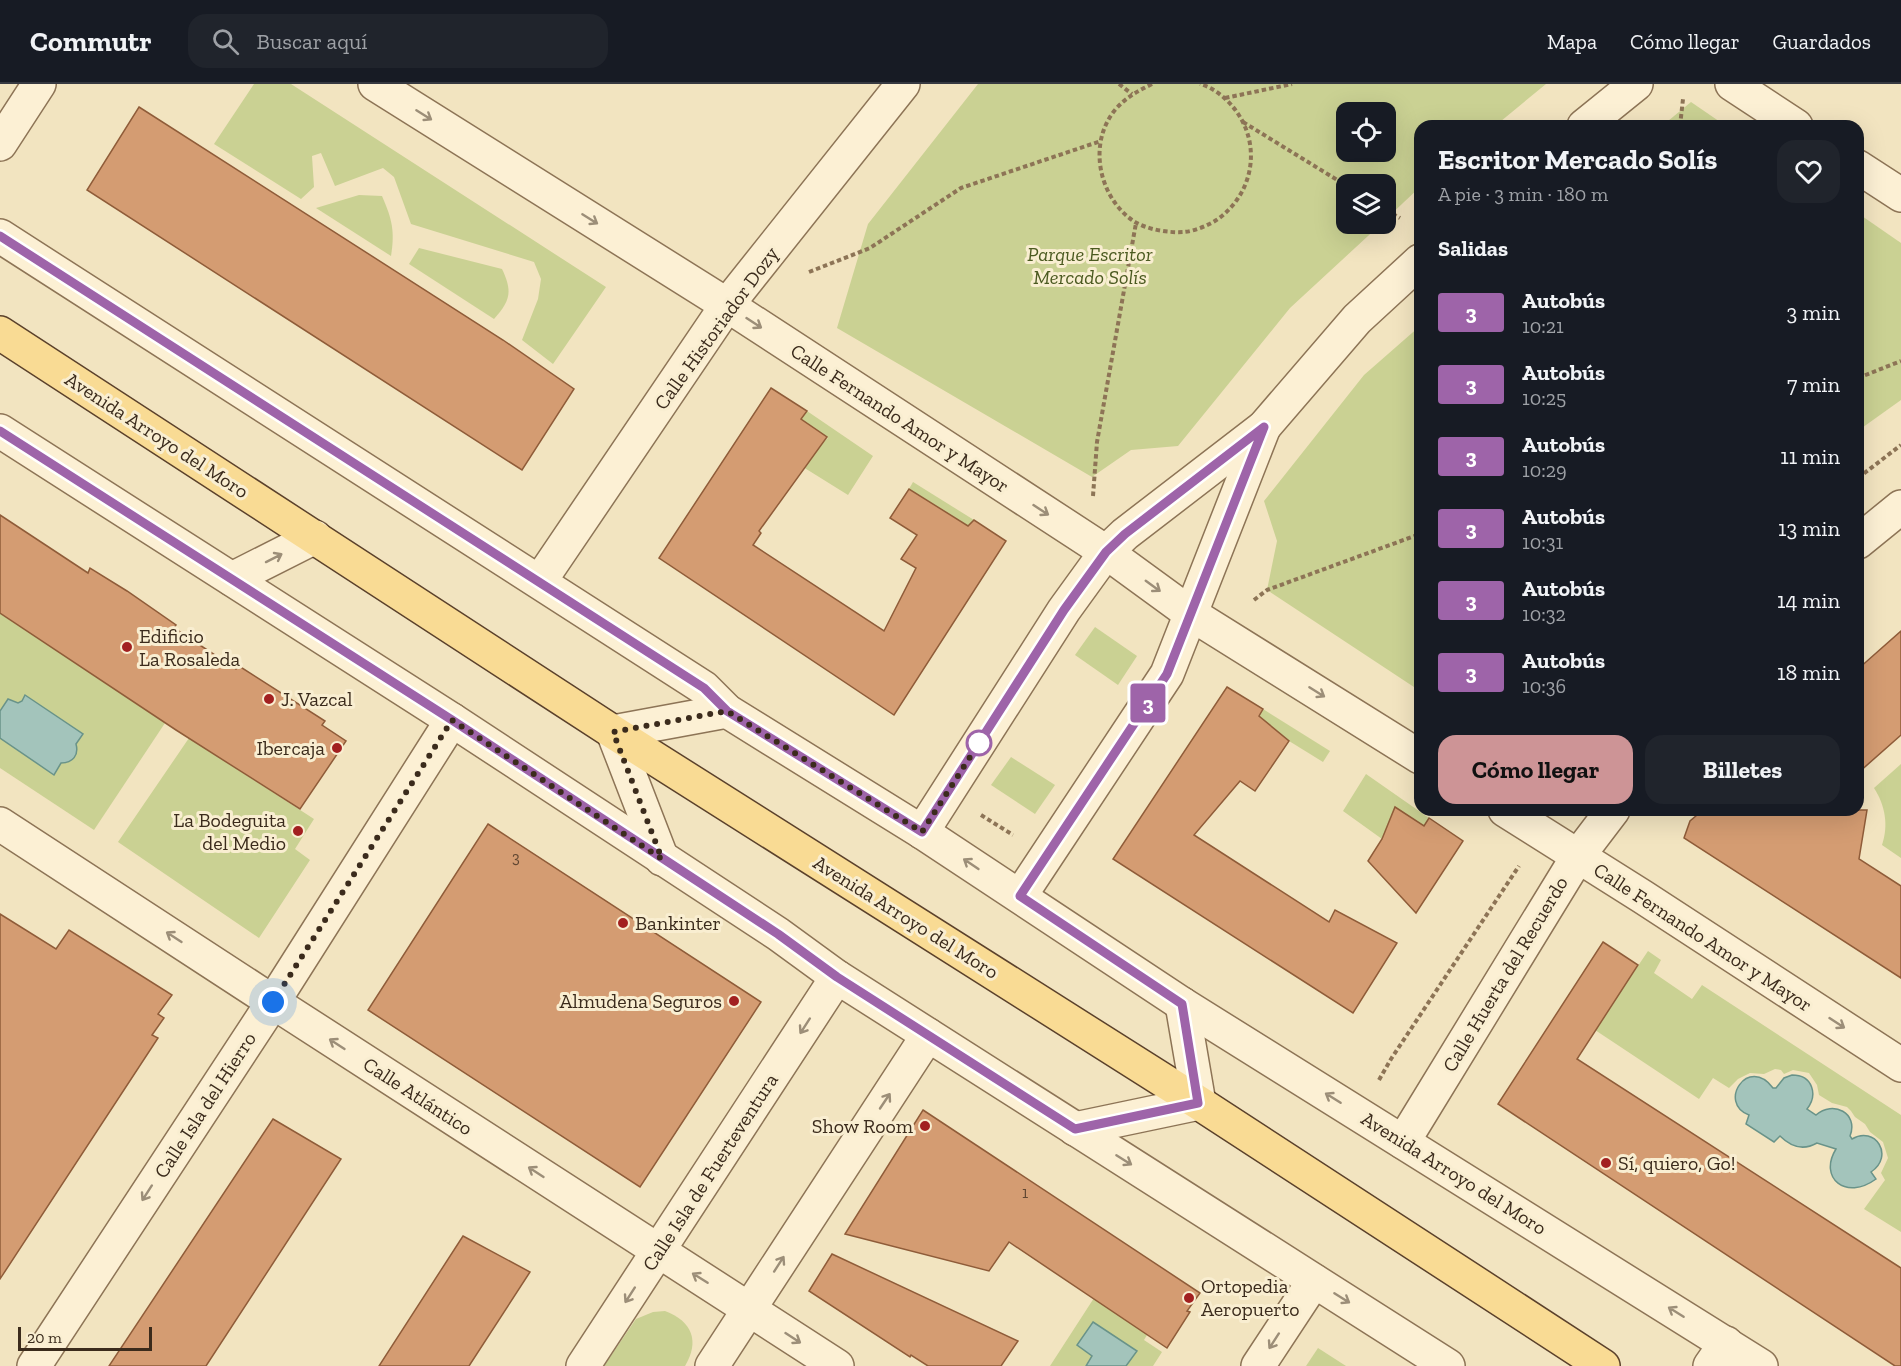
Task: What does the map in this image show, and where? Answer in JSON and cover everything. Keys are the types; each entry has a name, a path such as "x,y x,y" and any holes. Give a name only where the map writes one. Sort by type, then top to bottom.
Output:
{"main road":[{"name":"Avenida Arroyo del Moro","path":"0,333 613,732 1198,1103 1603,1366"}],"street":[{"path":"0,144 39,84"},
{"name":"Calle Fernando Amor y Mayor","path":"375,84 727,305 1106,552 1191,614 1414,753"},
{"name":"Calle Historiador Dozy","path":"540,581 727,305 903,84"},
{"path":"1591,120 1636,84"},
{"path":"1732,84 1787,120"},
{"path":"1864,171 1901,195"},
{"name":"Avenida Arroyo del Moro","path":"0,236 704,688 727,711 922,832 1182,1004 1403,1142 1718,1355 1761,1366"},
{"path":"922,832 1064,610 1106,552 1125,534 1259,430 1358,319 1414,267"},
{"path":"1020,896 1167,674 1259,430"},
{"path":"0,431 452,720 778,934 837,977 1448,1366"},
{"path":"1864,537 1901,507"},
{"path":"232,579 315,537"},
{"path":"662,859 613,732 727,711"},
{"name":"Calle Isla del Hierro","path":"34,1366 273,1002 452,720"},
{"name":"Calle Fernando Amor y Mayor","path":"1515,816 1901,1065"},
{"name":"Calle Huerta del Recuerdo","path":"1403,1142 1578,856 1608,816"},
{"name":"Calle Atlántico","path":"0,824 837,1366"},
{"name":"Calle Isla de Fuerteventura","path":"583,1366 837,977"},
{"path":"1075,1129 1198,1103 1182,1004"},
{"path":"712,1366 928,1035"},
{"path":"1258,1366 1314,1281"}],"path":[{"path":"1119,84 1132,94"},
{"path":"1152,84 1132,94 1114,111 1102,134 1099,159 1104,184 1117,206 1136,222 1160,231 1186,232 1210,224 1230,210 1245,189 1252,165 1250,140 1243,122 1225,98 1200,84"},
{"path":"1225,98 1293,84"},
{"path":"1681,120 1683,99"},
{"path":"1243,122 1336,179"},
{"path":"809,272 870,248 961,188 1101,141"},
{"path":"1396,216 1400,218"},
{"path":"1093,496 1097,442 1136,222"},
{"path":"1864,376 1901,361"},
{"path":"1864,473 1901,445"},
{"path":"1254,600 1267,590 1414,536"},
{"path":"1377,1083 1542,833"}],"green space":[{"path":"254,84 291,84 606,287 553,364 522,340 538,299 541,279 534,262 411,224 394,177 383,168 335,186 321,153 312,156 314,187 301,199 214,144"},
{"name":"Parque Escritor Mercado Solís","path":"978,84 1546,84 1502,120 1414,120 1414,193 1396,210 1396,174 1336,174 1336,234 1370,234 1290,308 1178,446 1131,450 1092,477 837,328 868,224"},
{"path":"1691,102 1717,120 1669,120"},
{"path":"359,195 382,196 392,225 391,256 316,208"},
{"path":"1864,217 1901,243 1901,400 1864,426"},
{"path":"419,248 502,269 509,290 504,307 494,319 409,264"},
{"path":"1414,331 1414,687 1267,590 1277,541 1264,501 1364,375"},
{"path":"807,411 873,456 848,495 803,467 828,438 801,419"},
{"path":"913,482 974,520 968,526 909,489"},
{"path":"0,613 165,723 94,830 0,768"},
{"path":"1095,627 1137,656 1118,685 1075,655"},
{"path":"1263,709 1330,751 1323,762 1289,741 1259,716"},
{"path":"189,738 314,819 295,849 310,860 259,938 118,842"},
{"path":"1011,757 1055,785 1035,814 991,785"},
{"path":"1901,764 1901,858 1882,845 1885,815 1874,788"},
{"path":"1366,774 1414,808 1414,816 1429,818 1424,826 1395,807 1382,839 1343,811"},
{"path":"1648,951 1661,960 1654,973 1692,999 1702,985 1901,1115 1901,1232 1864,1209 1885,1180 1881,1173 1888,1158 1883,1142 1870,1132 1847,1107 1832,1103 1819,1095 1817,1085 1809,1073 1793,1070 1784,1074 1781,1070 1775,1069 1764,1074 1750,1073 1738,1079 1729,1088 1713,1078 1699,1099 1595,1030"},
{"path":"1094,1298 1150,1330 1144,1340 1162,1352 1153,1366 1126,1366 1136,1351 1092,1356 1086,1366 1050,1366"},
{"path":"665,1311 682,1320 691,1333 692,1348 685,1366 604,1366 636,1319 653,1312"},
{"path":"1318,1348 1346,1366 1306,1366"}],"water":[{"path":"25,695 83,734 76,744 77,752 74,758 69,762 61,763 54,775 0,738 0,711 8,699 18,703"},
{"path":"1792,1075 1805,1078 1812,1087 1812,1098 1807,1109 1816,1115 1830,1109 1843,1111 1851,1121 1850,1136 1852,1139 1868,1136 1879,1144 1882,1151 1881,1158 1871,1172 1876,1179 1855,1188 1845,1187 1833,1177 1830,1169 1836,1149 1817,1143 1807,1147 1797,1147 1780,1136 1774,1142 1746,1124 1749,1115 1740,1109 1736,1101 1736,1092 1740,1085 1746,1079 1754,1077 1763,1079 1776,1088 1784,1078"},
{"path":"1093,1322 1137,1351 1126,1366 1086,1366 1092,1356 1077,1345"}],"building":[{"path":"139,107 503,340 574,389 522,470 87,190"},
{"path":"771,388 807,411 801,419 827,437 759,531 761,533 753,545 884,631 916,568 901,559 917,535 890,518 909,489 968,526 974,520 1006,541 894,715 659,558"},
{"name":"Edificio La Rosaleda","path":"0,515 88,573 90,568 127,591 176,625 174,628 236,669 239,666 325,721 322,725 346,741 300,809 0,613"},
{"path":"1901,631 1901,735 1864,768 1864,664"},
{"path":"1227,687 1263,709 1259,716 1289,741 1255,791 1240,781 1194,835 1329,922 1335,910 1397,943 1353,1013 1113,859"},
{"path":"1395,807 1424,826 1429,818 1463,841 1416,913 1368,861 1382,839"},
{"path":"1864,810 1867,810 1859,859 1901,886 1901,978 1684,838 1690,821 1696,816 1864,816"},
{"path":"488,824 761,1002 640,1187 368,1010"},
{"path":"0,914 56,949 69,930 172,995 158,1014 164,1018 152,1035 158,1038 0,1279"},
{"path":"1603,942 1638,965 1577,1059 1901,1268 1901,1366 1895,1366 1498,1104"},
{"path":"923,1110 1200,1293 1187,1311 1190,1312 1167,1348 1009,1242 989,1271 845,1234"},
{"path":"273,1119 341,1159 206,1366 109,1366"},
{"path":"463,1236 530,1272 469,1366 379,1366"},
{"path":"832,1254 1018,1341 1001,1366 928,1366 911,1355 910,1357 809,1291"}],"bus line":[{"name":"3","path":"0,236 704,688 727,711 922,832 1064,610 1106,552 1125,534 1264,427 1167,674 1020,896 1182,1004 1198,1103 1075,1129 837,977 778,934 452,720 0,431"}],"place":[{"name":"Edificio La Rosaleda","path":"127,647"},
{"name":"J. Vazcal","path":"269,699"},
{"name":"Ibercaja","path":"337,748"},
{"name":"La Bodeguita del Medio","path":"298,831"},
{"name":"Bankinter","path":"623,923"},
{"name":"Almudena Seguros","path":"734,1001"},
{"name":"Show Room","path":"925,1126"},
{"name":"Sí, quiero, Go!","path":"1606,1163"},
{"name":"Ortopedia Aeropuerto","path":"1189,1298"}],"route":[{"path":"273,1002 452,720 662,859 613,732 727,711 922,832 979,743"}]}
